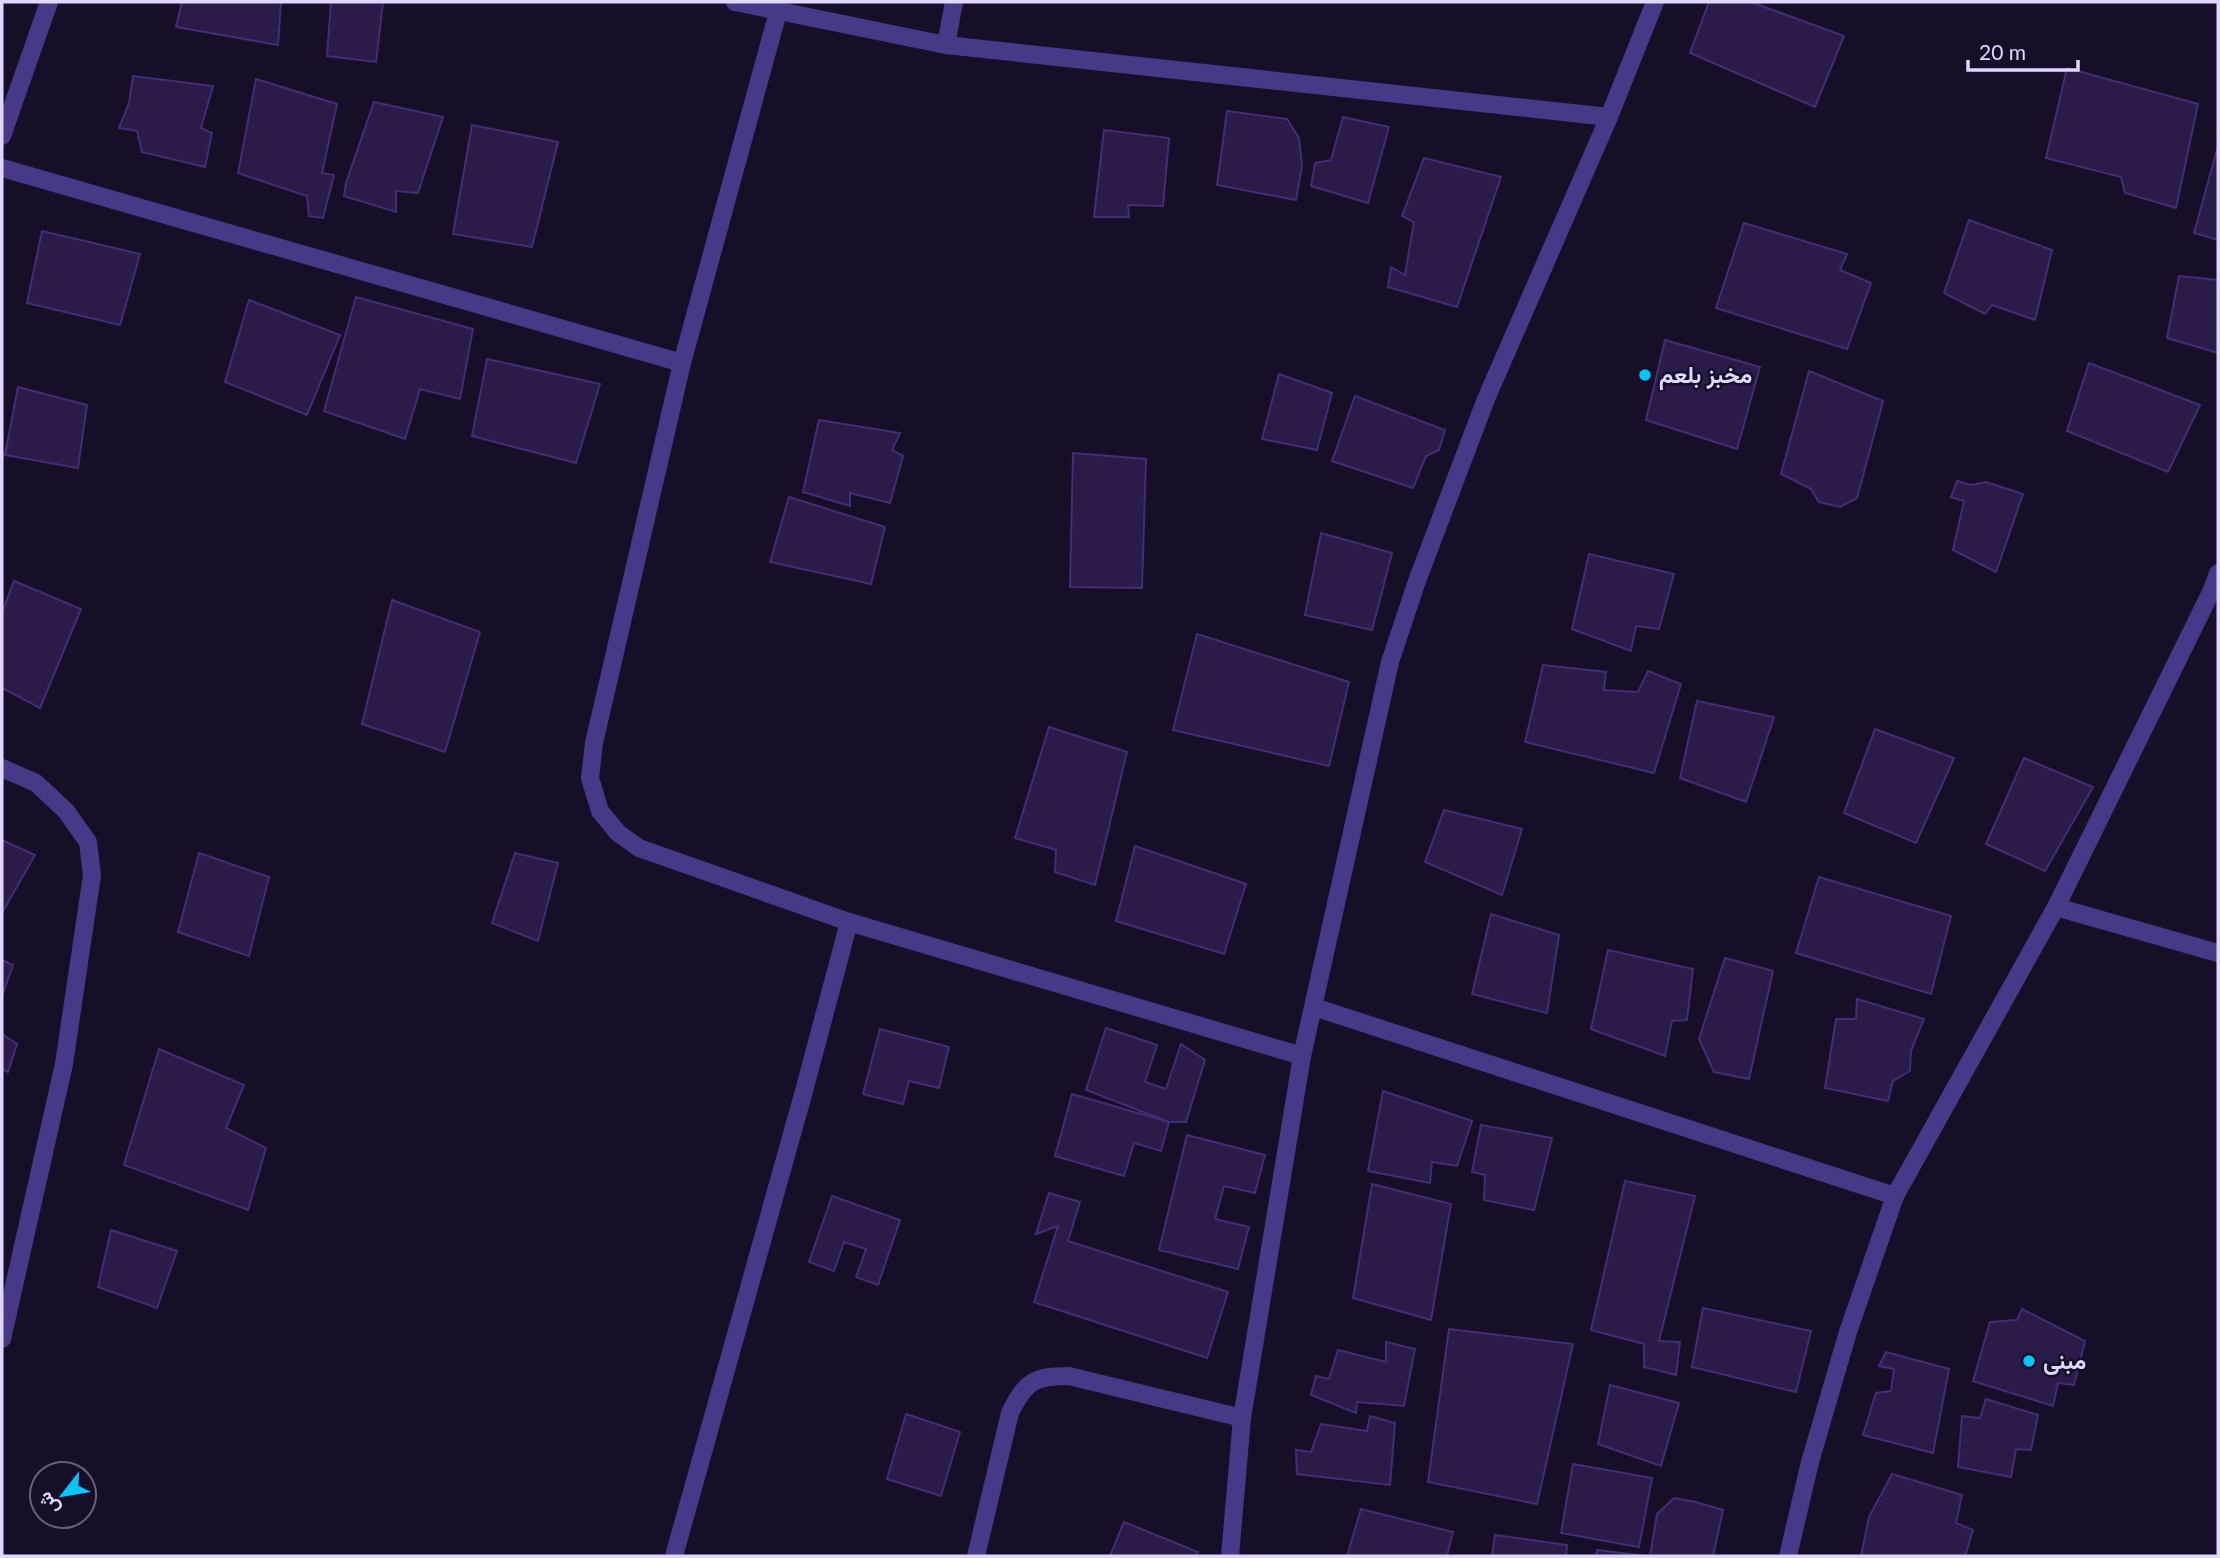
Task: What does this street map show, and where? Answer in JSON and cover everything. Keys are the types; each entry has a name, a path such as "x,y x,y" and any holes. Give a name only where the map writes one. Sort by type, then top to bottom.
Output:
{"street":[{"path":"2,136 49,2"},
{"path":"734,2 946,45 1609,117"},
{"path":"946,45 954,2"},
{"path":"1230,1556 1242,1418 1302,1056 1390,662 1417,581 1486,399 1609,117 1655,2"},
{"path":"778,12 682,363 594,743 590,778 600,811 618,833 639,848 849,922 1302,1056"},
{"path":"2,168 682,363"},
{"path":"1788,1556 1810,1462 1848,1332 1895,1196 2056,907 2218,573"},
{"path":"2,768 36,783 66,811 88,842 92,874 64,1064 2,1339"},
{"path":"2056,907 2218,953"},
{"path":"674,1556 849,922"},
{"path":"1314,1007 1895,1196"},
{"path":"976,1556 1010,1413 1020,1393 1033,1381 1052,1376 1069,1376 1242,1418"}],"building":[{"path":"182,2 281,2 278,45 176,27"},
{"path":"331,2 383,2 376,62 327,56"},
{"path":"1709,2 1751,2 1844,36 1815,107 1690,53"},
{"path":"2067,68 2198,104 2176,208 2125,193 2121,177 2046,158"},
{"path":"133,76 213,86 201,128 212,133 205,167 142,152 137,131 119,128 129,103"},
{"path":"256,79 337,104 322,173 334,175 323,218 309,216 307,196 238,173"},
{"path":"374,102 443,117 418,193 396,191 396,212 344,196"},
{"path":"1227,111 1287,119 1299,138 1302,166 1296,200 1217,185"},
{"path":"1343,117 1389,127 1368,203 1311,186 1315,163 1331,160"},
{"path":"472,125 558,142 532,247 453,234"},
{"path":"1104,130 1169,138 1163,206 1128,205 1129,217 1094,217"},
{"path":"2218,146 2218,240 2194,233"},
{"path":"1424,158 1501,177 1457,307 1388,287 1391,267 1405,275 1414,222 1402,216"},
{"path":"1969,220 2052,250 2035,320 1992,305 1985,314 1944,293"},
{"path":"1744,223 1847,254 1840,270 1871,283 1847,349 1716,308"},
{"path":"42,231 140,254 120,325 27,303"},
{"path":"2179,276 2218,280 2218,353 2167,338"},
{"path":"356,297 473,329 460,399 420,389 405,439 324,411"},
{"path":"249,300 340,335 307,415 225,382"},
{"path":"1665,340 1760,367 1737,449 1646,420"},
{"path":"487,359 600,384 576,463 472,436"},
{"path":"2089,363 2200,405 2168,472 2067,431"},
{"path":"1809,371 1883,401 1857,498 1840,507 1819,502 1811,489 1781,474"},
{"path":"1279,374 1332,393 1317,450 1262,439"},
{"path":"18,387 87,405 78,468 5,455"},
{"path":"1355,396 1445,430 1439,450 1426,456 1413,488 1332,461"},
{"path":"819,420 900,433 892,450 903,456 890,503 850,493 850,506 803,492"},
{"path":"1073,453 1146,459 1142,588 1070,587"},
{"path":"1957,481 1971,485 1986,482 2023,494 1996,572 1953,550 1964,501 1951,497"},
{"path":"789,497 885,527 871,584 770,562"},
{"path":"1321,533 1392,553 1372,630 1305,615"},
{"path":"1589,554 1674,574 1659,629 1636,626 1631,651 1572,629"},
{"path":"14,581 81,609 40,708 2,688 2,613"},
{"path":"392,600 480,632 445,752 362,724"},
{"path":"1197,634 1349,682 1329,766 1173,730"},
{"path":"1543,665 1606,672 1604,690 1638,692 1648,671 1681,684 1654,773 1525,742"},
{"path":"1697,701 1774,717 1746,802 1680,778"},
{"path":"1049,727 1127,752 1095,885 1055,872 1056,850 1015,838"},
{"path":"1875,729 1954,758 1916,843 1844,813"},
{"path":"2024,758 2093,787 2045,871 1986,844"},
{"path":"1444,810 1522,829 1502,895 1425,862"},
{"path":"2,840 35,855 2,913"},
{"path":"1135,846 1246,884 1224,954 1116,921"},
{"path":"199,853 269,877 249,956 178,932"},
{"path":"515,853 558,863 538,941 492,923"},
{"path":"1819,877 1951,916 1931,994 1796,953"},
{"path":"1491,914 1559,935 1547,1013 1472,994"},
{"path":"1608,950 1693,969 1687,1020 1672,1021 1665,1056 1591,1029"},
{"path":"1725,958 1773,971 1749,1079 1714,1072 1699,1039"},
{"path":"2,960 13,965 2,996"},
{"path":"1857,999 1924,1019 1911,1051 1910,1071 1893,1081 1888,1101 1825,1088 1836,1019 1856,1019"},
{"path":"1106,1028 1157,1045 1145,1082 1166,1089 1181,1044 1205,1060 1186,1122 1169,1122 1086,1090"},
{"path":"880,1029 949,1047 939,1088 909,1081 903,1104 863,1094"},
{"path":"2,1034 17,1044 8,1072 2,1069"},
{"path":"159,1049 244,1085 226,1128 266,1148 248,1210 124,1165"},
{"path":"1383,1091 1472,1121 1457,1166 1432,1162 1430,1183 1368,1171"},
{"path":"1072,1094 1169,1122 1161,1151 1134,1143 1124,1176 1055,1156"},
{"path":"1481,1125 1552,1138 1534,1210 1484,1200 1485,1175 1472,1172"},
{"path":"1187,1135 1265,1155 1255,1193 1224,1186 1215,1219 1249,1227 1238,1269 1159,1250"},
{"path":"1625,1181 1695,1196 1659,1341 1680,1342 1676,1375 1644,1367 1644,1344 1591,1330"},
{"path":"1372,1184 1451,1204 1431,1320 1353,1298"},
{"path":"1049,1193 1080,1202 1068,1241 1228,1292 1207,1358 1034,1302 1058,1226 1036,1234"},
{"path":"832,1196 900,1220 878,1285 856,1277 866,1249 844,1242 834,1271 809,1262"},
{"path":"111,1230 177,1251 157,1308 98,1287"},
{"path":"1703,1308 1811,1331 1796,1392 1692,1367"},
{"name":"مبنى","path":"2022,1309 2085,1341 2074,1385 2058,1383 2053,1406 1973,1381 1990,1322 2017,1320"},
{"path":"1449,1329 1573,1344 1537,1504 1428,1482"},
{"path":"1386,1342 1415,1349 1404,1406 1357,1402 1356,1413 1311,1395 1316,1376 1329,1379 1338,1350 1386,1362"},
{"path":"1886,1352 1949,1369 1933,1453 1863,1435 1876,1393 1891,1391 1894,1369 1879,1366"},
{"path":"1610,1385 1679,1403 1661,1466 1598,1444"},
{"name":"مبنى","path":"1986,1399 2038,1415 2031,1450 2016,1449 2011,1477 1958,1467 1962,1416 1980,1418"},
{"path":"906,1414 960,1432 941,1496 887,1479"},
{"path":"1370,1416 1395,1423 1390,1485 1297,1474 1296,1450 1311,1452 1321,1424 1367,1431"},
{"path":"1573,1464 1652,1478 1639,1547 1561,1533"},
{"path":"1892,1474 1962,1495 1956,1523 1973,1530 1965,1556 1861,1556 1869,1517"},
{"path":"1674,1498 1723,1510 1713,1556 1650,1556 1657,1514"},
{"path":"1361,1509 1453,1532 1447,1556 1347,1556"},
{"path":"1124,1522 1198,1552 1196,1556 1110,1556"},
{"path":"1495,1535 1567,1545 1566,1556 1492,1556"},
{"path":"1597,1550 1646,1556 1596,1556"}],"place":[{"name":"مخبز بلعم","path":"1645,375"},
{"name":"مبنى","path":"2029,1361"}]}
